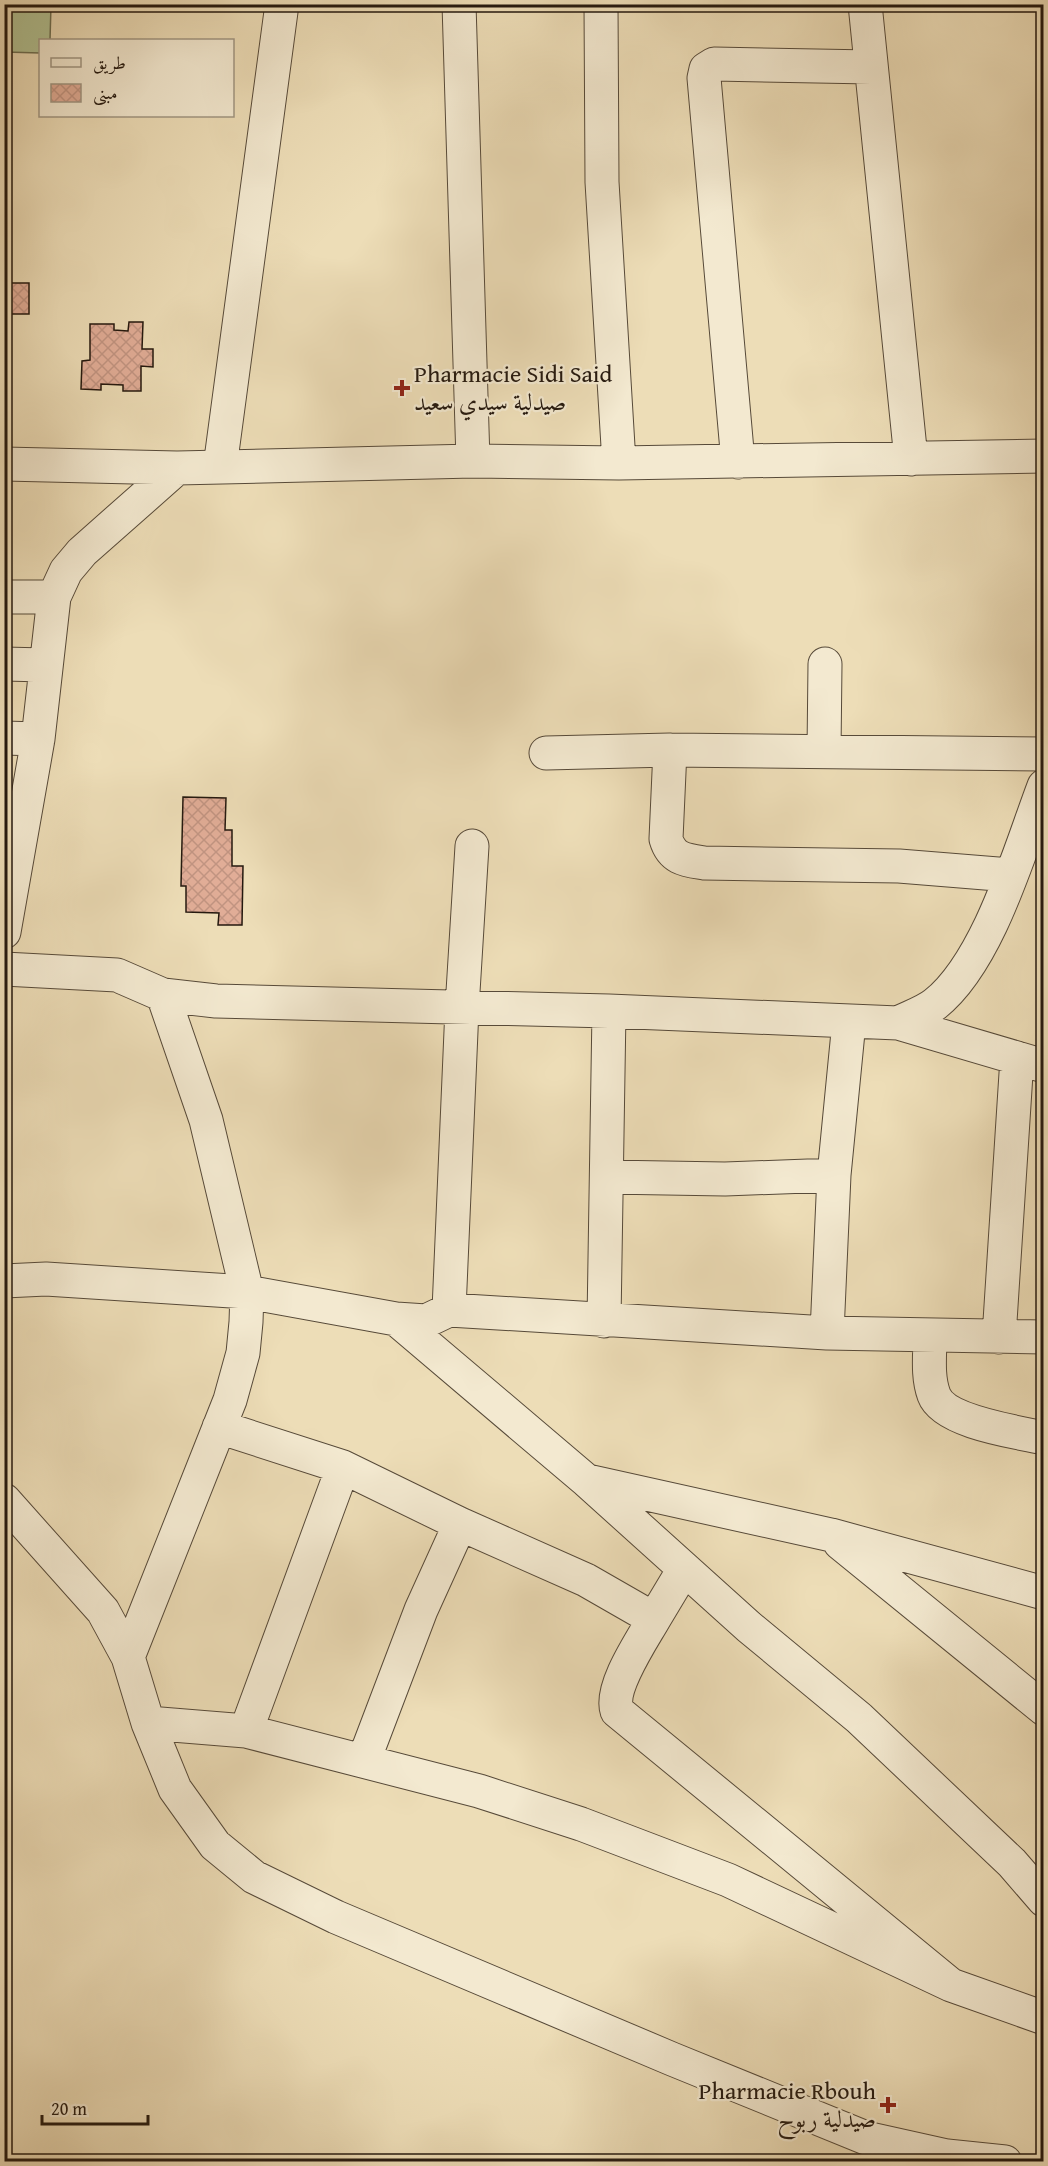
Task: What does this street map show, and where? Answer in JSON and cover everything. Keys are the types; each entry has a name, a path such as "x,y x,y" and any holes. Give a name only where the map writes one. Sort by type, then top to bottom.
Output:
{"street":[{"path":"220,466 282,4"},
{"path":"459,4 473,461"},
{"path":"601,4 602,182 619,463"},
{"path":"864,4 911,459"},
{"path":"738,462 704,78 706,69 714,64 871,67"},
{"path":"4,464 177,468 473,461 738,462 1044,456"},
{"path":"4,932 38,739 54,597 66,571 82,552 177,468"},
{"path":"4,597 54,597"},
{"path":"824,751 825,663"},
{"path":"4,664 45,665"},
{"path":"4,738 38,739"},
{"path":"670,750 666,840 669,850 676,857 704,863 899,866 1010,875"},
{"path":"546,753 670,750 1044,754"},
{"path":"898,1023 935,1005 963,975 988,928 1041,801"},
{"path":"449,1310 462,1008 472,846"},
{"path":"4,969 117,975 163,995 216,1001 609,1011 849,1023 898,1023 1030,1062 999,1336"},
{"path":"128,1657 219,1427 241,1361 247,1292 206,1120 163,995"},
{"path":"604,1321 609,1011"},
{"path":"827,1333 834,1175 849,1023"},
{"path":"607,1177 725,1179 834,1175"},
{"path":"4,1281 46,1279 247,1292 396,1319 426,1321 449,1310 827,1333 1044,1337"},
{"path":"396,1319 587,1481 684,1569 859,1718 1012,1863 1044,1899"},
{"path":"930,1335 930,1378 935,1397 944,1409 988,1425 1044,1438"},
{"path":"219,1427 343,1467 460,1524 586,1580 654,1619"},
{"path":"246,1731 343,1467"},
{"path":"587,1481 831,1535 1044,1593"},
{"path":"4,1500 103,1611 128,1657 148,1723 175,1789 215,1845 254,1877 347,1921 672,2059 866,2138 947,2156 1005,2162"},
{"path":"364,1760 417,1621 460,1524"},
{"path":"831,1535 1044,1709"},
{"path":"684,1569 630,1662 616,1695 614,1703 617,1712 951,1985"},
{"path":"148,1723 246,1731 479,1791 581,1824 728,1880 951,1985 1044,2018"}],"green space":[{"path":"5,4 51,5 50,39 39,39 39,53 5,52"}],"building":[{"path":"4,283 29,283 29,314 4,314"},
{"path":"129,322 143,322 142,349 153,349 153,367 141,366 141,391 123,391 123,385 101,384 101,390 81,389 82,361 90,360 90,324 114,324 114,330 128,331"},
{"path":"183,797 226,798 225,830 232,830 232,866 243,866 242,925 218,925 219,913 186,912 186,886 181,886"}],"place":[{"name":"Pharmacie Sidi Said صيدلية سيدي سعيد","path":"402,388"},
{"name":"Pharmacie Rbouh صيدلية ربوح","path":"888,2105"}]}
